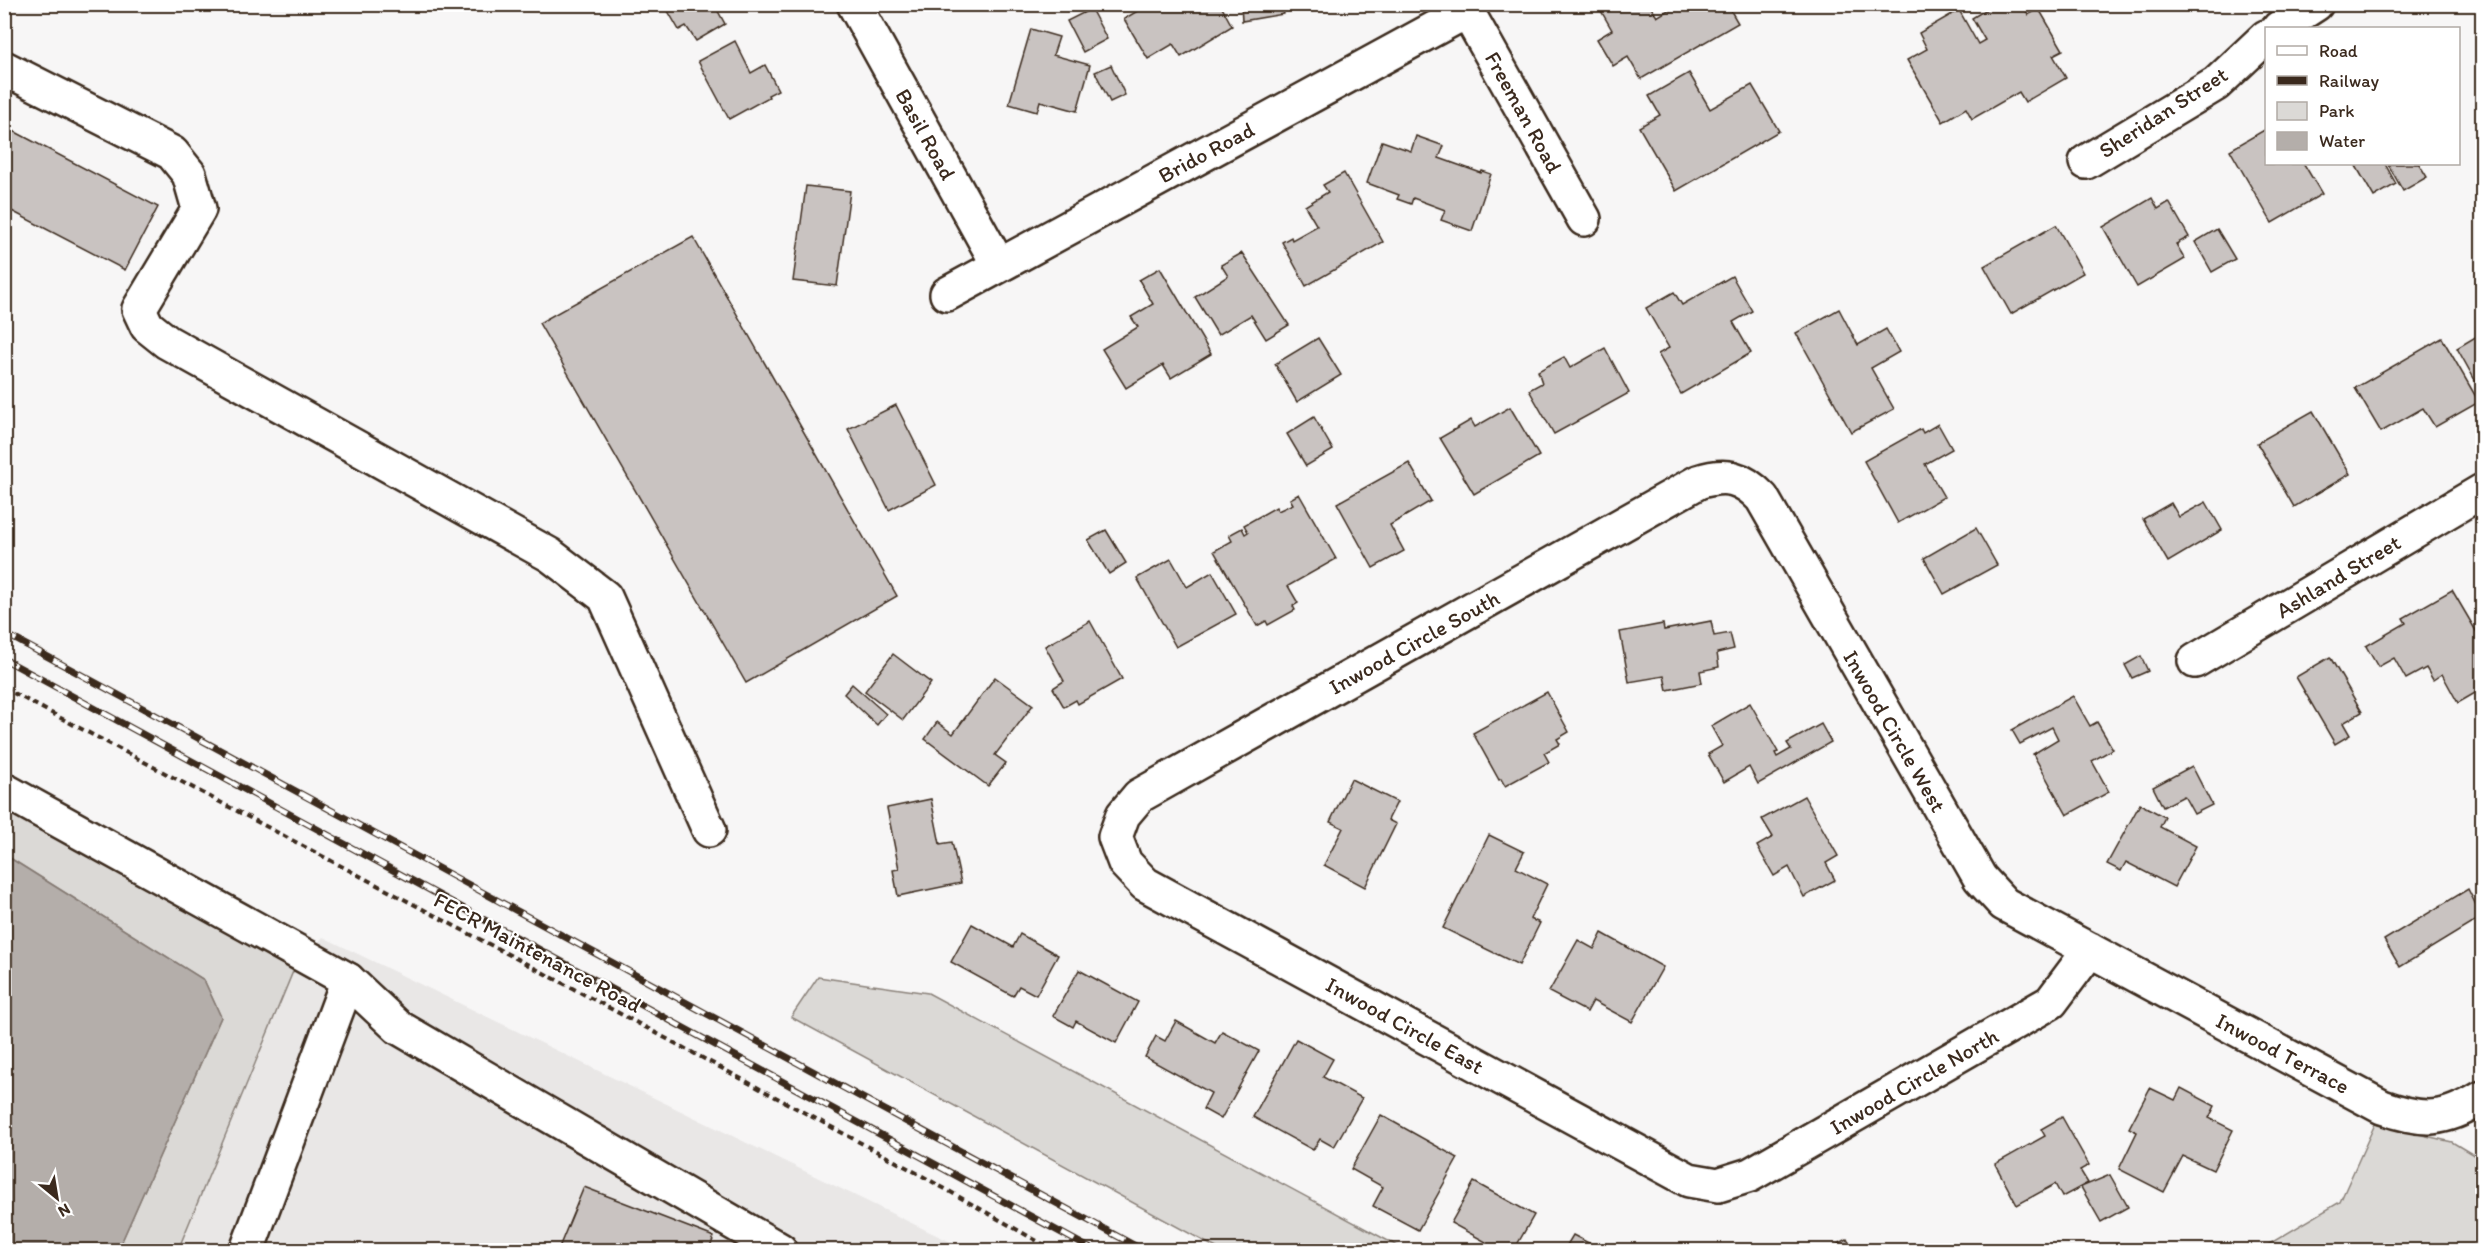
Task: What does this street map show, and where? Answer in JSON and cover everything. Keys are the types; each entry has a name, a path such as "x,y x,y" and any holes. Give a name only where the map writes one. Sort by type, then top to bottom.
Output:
{"street":[{"name":"Basil Road","path":"854,4 998,264"},
{"path":"2281,27 2316,4"},
{"name":"Brido Road","path":"947,294 1465,8"},
{"name":"Freeman Road","path":"1465,8 1584,219"},
{"name":"Sheridan Street","path":"2086,162 2216,84 2265,38"},
{"path":"4,68 172,153 189,174 199,209 139,309 147,326 167,342 550,555 605,597 709,830"},
{"name":"Inwood Circle South","path":"1115,837 1123,815 1139,796 1698,482 1716,476 1734,478"},
{"name":"Inwood Circle West","path":"1734,478 1750,486 1762,498 1980,878 2004,904 2090,950"},
{"name":"Ashland Street","path":"2195,661 2482,491"},
{"path":"4,790 348,980 398,1027 749,1242 780,1251"},
{"name":"Inwood Circle East","path":"1115,837 1125,863 1145,884 1689,1180 1718,1185"},
{"name":"Inwood Terrace","path":"2090,950 2382,1107 2409,1116 2436,1117 2465,1108 2482,1098"},
{"name":"Inwood Circle North","path":"1718,1185 1750,1175 2051,1002 2090,950"},
{"path":"247,1251 348,980"}],"path":[{"name":"FECR Maintenance Road","path":"4,688 917,1173 1053,1251"}],"shaded area":[{"path":"323,937 967,1250 178,1250 294,969"}],"green space":[{"path":"4,808 294,969 178,1250 118,1250 221,1017 204,980 5,855"},
{"path":"818,977 928,993 1405,1250 1220,1250 791,1017"},
{"path":"2375,1124 2452,1142 2482,1160 2482,1250 2259,1250 2340,1202"}],"water":[{"path":"5,855 204,980 221,1017 118,1250 5,1250"}],"building":[{"path":"664,4 714,4 725,24 696,41 686,26 679,30"},
{"path":"1149,4 1220,4 1232,26 1181,57 1173,44 1148,59 1124,19"},
{"path":"1241,4 1282,4 1284,14 1242,21"},
{"path":"1608,4 1649,4 1657,17 1678,4 1727,4 1738,23 1641,79 1628,57 1613,66 1597,39 1612,30 1600,9"},
{"path":"1995,4 2022,4 2028,15 2039,9 2063,50 2053,55 2066,78 2025,102 2019,92 1972,119 1966,108 1943,122 1907,60 1927,49 1919,33 1959,10 1978,44 1985,40 1972,18"},
{"path":"1091,9 1107,39 1083,52 1067,21"},
{"path":"1031,29 1059,37 1053,55 1090,65 1077,111 1040,101 1037,112 1009,104"},
{"path":"735,41 751,73 765,65 778,90 729,119 698,61"},
{"path":"1111,65 1125,95 1110,102 1095,72"},
{"path":"1689,73 1710,109 1752,85 1779,131 1676,191 1639,127 1660,115 1649,96"},
{"path":"4,126 158,207 125,270 4,207"},
{"path":"2265,130 2265,165 2305,165 2322,194 2272,223 2230,150"},
{"path":"1416,136 1444,146 1439,158 1481,173 1482,171 1491,174 1472,231 1441,220 1445,210 1413,198 1411,204 1397,199 1399,195 1367,183 1382,141 1411,151"},
{"path":"2386,165 2396,184 2374,197 2356,166"},
{"path":"2389,165 2420,165 2427,177 2403,191"},
{"path":"1344,173 1383,242 1306,286 1282,242 1291,237 1292,240 1317,226 1305,206 1328,192 1323,185"},
{"path":"806,186 850,191 837,286 793,281"},
{"path":"2152,198 2158,209 2169,202 2189,237 2176,244 2185,259 2137,287 2103,227"},
{"path":"2056,225 2083,273 2011,314 1984,266"},
{"path":"2217,229 2235,259 2212,272 2195,242"},
{"path":"693,237 897,596 746,683 539,323"},
{"path":"1242,253 1289,325 1266,339 1251,315 1218,335 1195,297 1228,276 1221,265"},
{"path":"1160,268 1211,354 1171,378 1163,365 1126,388 1102,349 1138,327 1131,317 1153,304 1139,280"},
{"path":"1732,276 1752,311 1733,322 1751,353 1681,394 1658,354 1669,348 1646,308 1674,292 1682,305"},
{"path":"1839,309 1858,345 1886,329 1899,352 1871,368 1894,409 1851,432 1796,333"},
{"path":"2482,333 2482,379 2476,382 2457,348"},
{"path":"1318,338 1341,375 1297,402 1275,364"},
{"path":"2442,338 2479,402 2435,427 2423,408 2381,432 2355,388"},
{"path":"1605,348 1629,393 1554,434 1529,390 1542,383 1538,371 1564,357 1570,368"},
{"path":"896,405 936,485 889,510 848,429"},
{"path":"1510,407 1539,456 1474,494 1440,438 1471,420 1475,427"},
{"path":"2313,411 2350,474 2294,507 2257,443"},
{"path":"1314,417 1333,450 1306,466 1287,434"},
{"path":"1938,424 1952,449 1925,464 1944,497 1898,523 1864,461 1921,429 1923,433"},
{"path":"1409,463 1431,501 1390,525 1404,551 1373,568 1337,503"},
{"path":"1299,494 1336,559 1288,586 1298,603 1293,606 1295,610 1268,625 1266,621 1257,626 1214,551 1232,541 1229,535 1242,528 1245,534 1248,532 1244,525 1276,507 1278,511 1293,504 1290,499"},
{"path":"2206,502 2222,530 2168,562 2143,519 2171,503 2179,517"},
{"path":"1976,528 1997,565 1944,594 1924,558"},
{"path":"1106,530 1126,563 1109,574 1088,540"},
{"path":"1171,559 1187,587 1212,572 1236,614 1176,647 1137,578"},
{"path":"2452,590 2482,641 2482,689 2458,703 2442,674 2433,680 2426,668 2406,679 2394,658 2378,667 2366,646 2406,623 2403,618"},
{"path":"1090,621 1122,679 1078,704 1076,700 1064,707 1053,688 1064,681 1045,646"},
{"path":"1711,621 1714,636 1730,633 1734,649 1717,653 1719,667 1700,671 1702,683 1667,690 1664,676 1629,682 1620,632 1663,624 1664,630"},
{"path":"893,654 931,683 903,720 865,691"},
{"path":"2141,656 2148,671 2132,678 2125,665"},
{"path":"2330,657 2362,712 2343,723 2350,735 2335,744 2296,677"},
{"path":"995,677 1033,705 995,755 1006,763 988,786 925,739 937,722 953,734"},
{"path":"852,684 886,714 877,725 844,694"},
{"path":"1547,692 1569,732 1557,739 1560,744 1544,753 1549,762 1505,786 1501,779 1499,780 1473,733"},
{"path":"2073,696 2090,726 2097,722 2113,749 2092,761 2109,792 2067,815 2033,754 2058,739 2052,727 2020,744 2012,730"},
{"path":"1750,703 1778,752 1775,753 1777,757 1791,749 1787,743 1821,724 1831,742 1758,784 1749,767 1724,782 1708,754 1722,746 1711,726"},
{"path":"2192,766 2212,805 2194,814 2184,796 2163,807 2153,787"},
{"path":"1351,779 1397,802 1388,820 1396,824 1365,887 1324,865 1343,828 1330,822"},
{"path":"1804,796 1838,856 1826,863 1835,880 1804,897 1789,867 1774,876 1757,846 1773,837 1762,819"},
{"path":"931,799 940,844 952,842 961,883 898,896 893,870 899,869 887,808"},
{"path":"2140,804 2165,817 2160,827 2196,846 2174,887 2126,862 2121,871 2107,864"},
{"path":"1489,835 1524,852 1516,868 1547,884 1530,919 1540,923 1519,965 1443,928"},
{"path":"2468,889 2482,917 2400,967 2384,940"},
{"path":"972,924 1013,947 1020,934 1058,955 1036,995 1019,986 1013,996 951,962"},
{"path":"1602,933 1663,967 1632,1022 1593,1001 1587,1012 1549,992 1578,940 1594,949"},
{"path":"1079,970 1138,1002 1116,1043 1076,1021 1073,1027 1053,1016"},
{"path":"1176,1021 1215,1043 1222,1031 1259,1051 1221,1119 1203,1109 1211,1093 1145,1057 1156,1036 1165,1041"},
{"path":"1296,1039 1333,1059 1323,1077 1362,1098 1334,1147 1320,1139 1313,1150 1253,1117"},
{"path":"2150,1088 2175,1100 2181,1088 2215,1106 2209,1118 2233,1130 2213,1170 2183,1156 2164,1192 2119,1169 2137,1132 2129,1128"},
{"path":"1381,1115 1458,1158 1418,1230 1373,1206 1383,1187 1351,1169"},
{"path":"2062,1117 2089,1165 2080,1170 2088,1183 2062,1197 2055,1184 2017,1205 1995,1164 2045,1136 2041,1129"},
{"path":"2110,1175 2128,1207 2101,1222 2081,1187"},
{"path":"1474,1182 1534,1215 1514,1250 1481,1250 1486,1242 1451,1223"},
{"path":"584,1187 714,1237 709,1250 558,1250"},
{"path":"1573,1235 1602,1250 1564,1250"},
{"path":"1847,1239 1853,1250 1827,1250"}],"railway":[{"path":"4,633 1143,1250"},
{"path":"4,659 1093,1250"}]}
